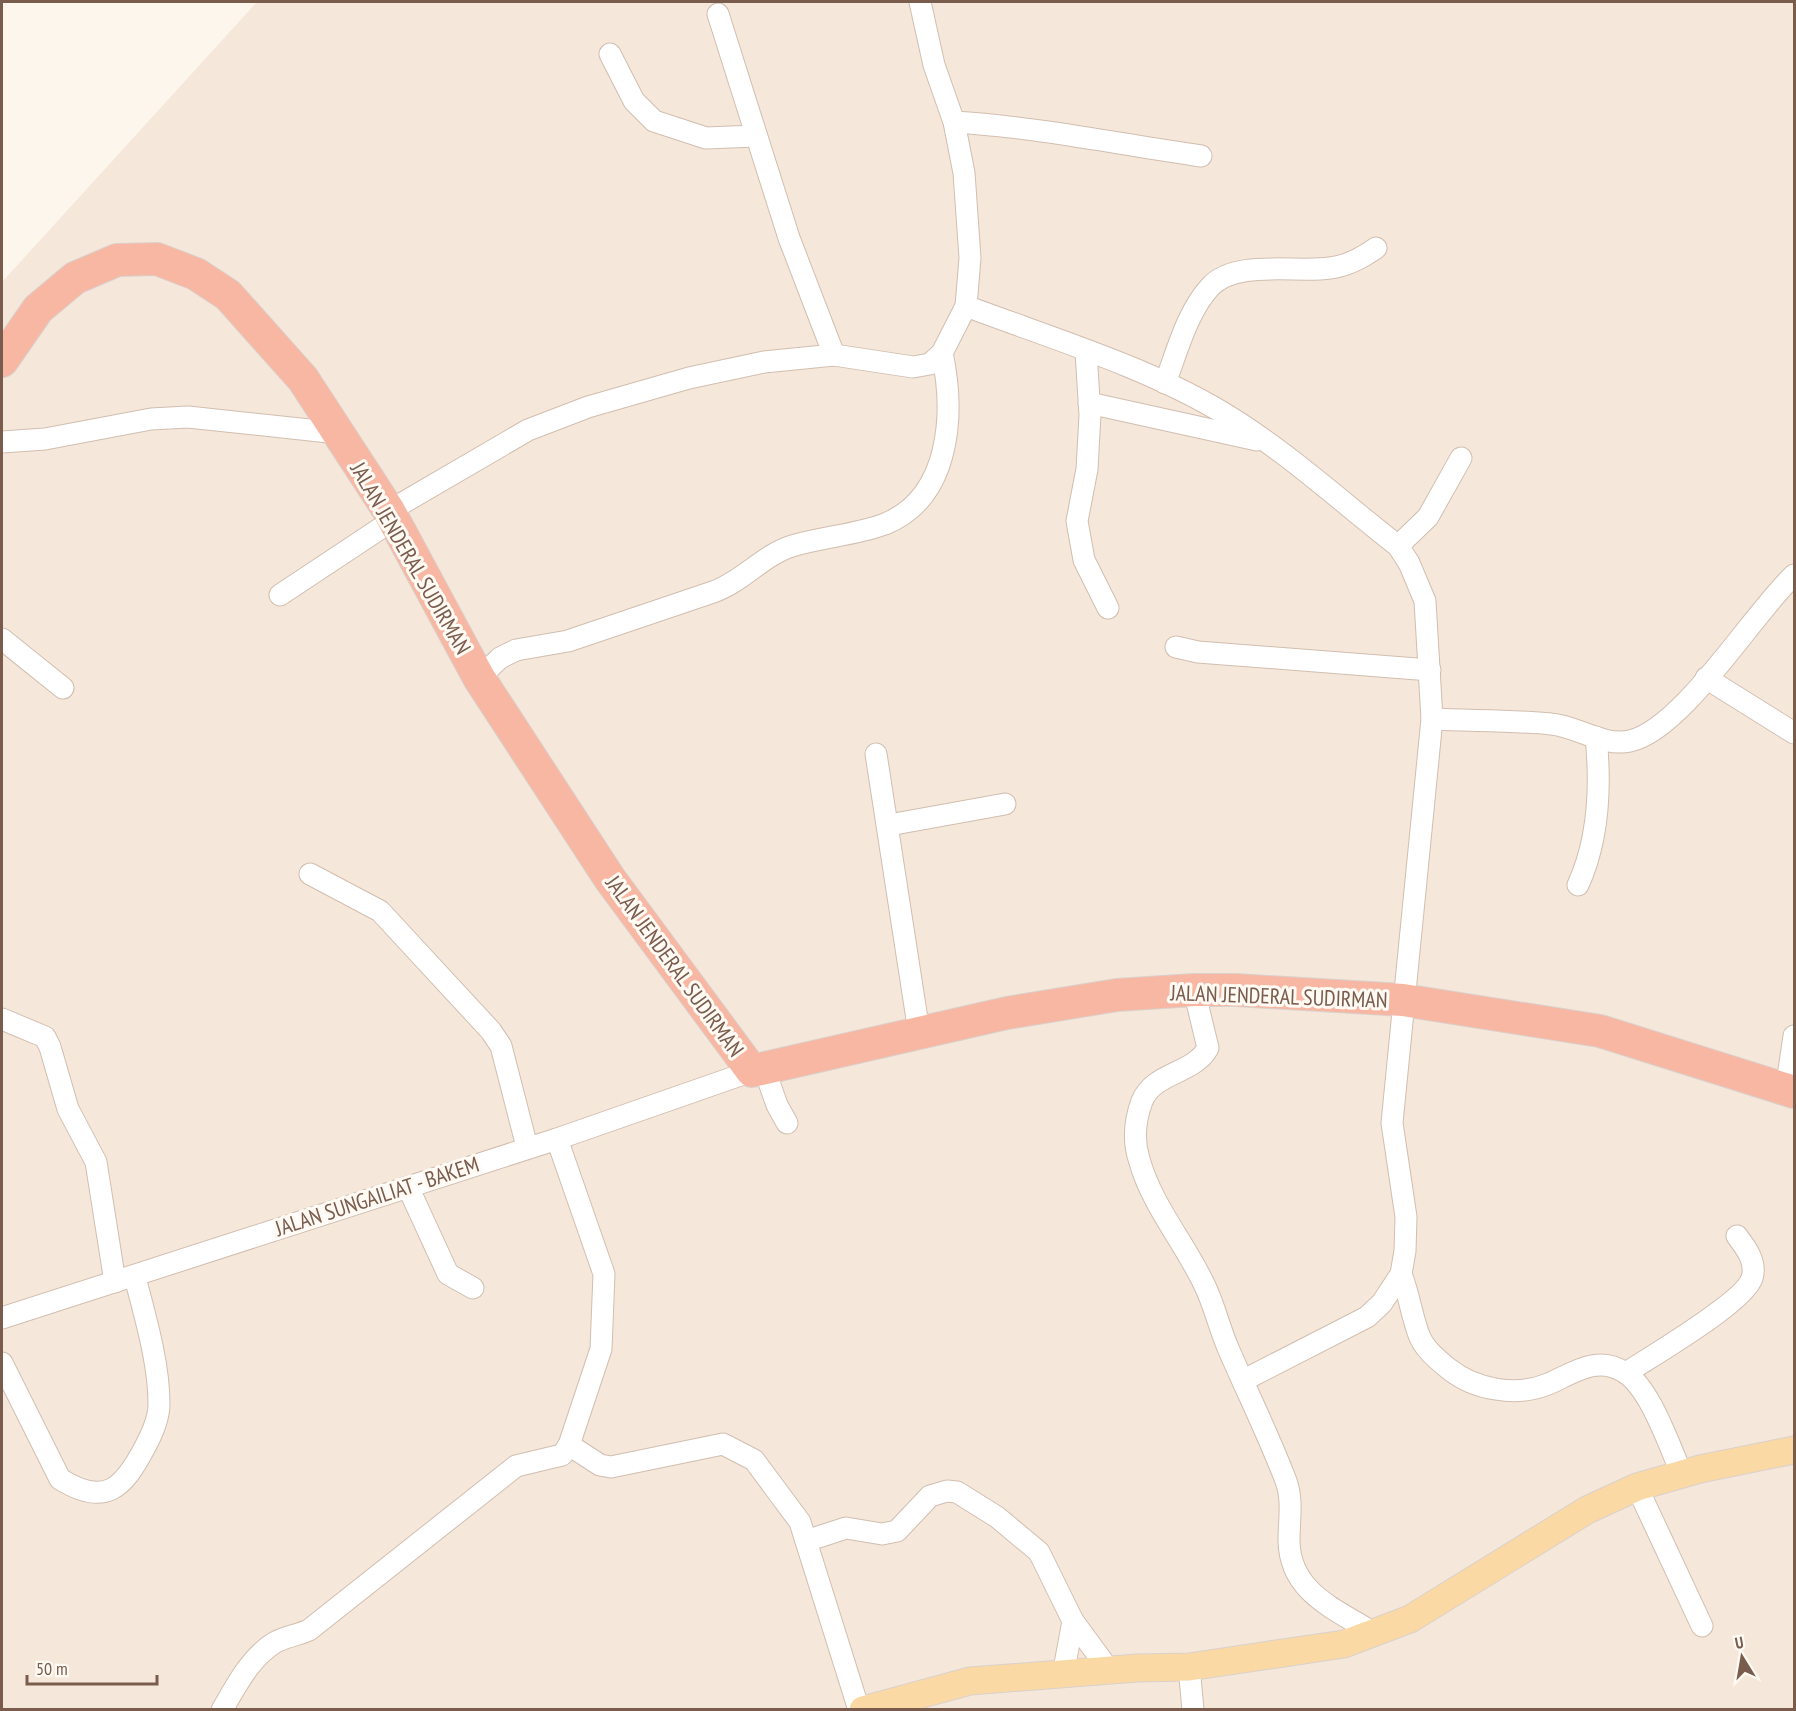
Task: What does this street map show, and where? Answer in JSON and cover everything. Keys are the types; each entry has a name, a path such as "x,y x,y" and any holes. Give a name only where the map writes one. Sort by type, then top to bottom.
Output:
{"highway":[{"name":"JALAN JENDERAL SUDIRMAN","path":"2,361 38,309 75,278 117,260 157,259 196,274 228,295 303,379 391,516 479,678 610,879 758,1070 1008,1013 1106,997 1194,990 1403,1000 1600,1031 1790,1091"}],"main road":[{"path":"861,1710 970,1681 1108,1670 1189,1667 1318,1649 1375,1634 1419,1614 1587,1510 1637,1486 1794,1450"}],"street":[{"path":"280,595 391,516 528,430 588,407 689,378 753,364 834,355 913,367 930,364 942,353 966,306 970,258 964,173 954,122 934,65 920,2"},
{"path":"718,14 789,238 834,355"},
{"path":"610,54 634,101 654,121 706,138 756,136"},
{"path":"954,122 1043,130 1101,142 1201,156"},
{"path":"1165,383 1192,314 1210,286 1224,276 1248,271 1329,269 1361,258 1376,248"},
{"path":"966,306 1165,383 1218,410 1272,443 1398,546 1409,563 1425,601 1432,719 1392,1123 1406,1217 1406,1251 1401,1274 1382,1303 1367,1317 1244,1380"},
{"path":"1086,352 1089,404 1087,469 1077,521 1084,560 1108,608"},
{"path":"479,678 500,658 516,650 568,641 730,586 789,547 886,523 908,510 932,484 943,456 948,392 942,353"},
{"path":"1089,404 1272,443"},
{"path":"2,442 45,439 152,419 188,417 338,433"},
{"path":"1398,546 1428,517 1461,458"},
{"path":"1432,719 1552,724 1610,742 1629,741 1650,734 1668,720 1706,678 1794,574"},
{"path":"2,639 63,688"},
{"path":"1176,647 1198,652 1430,670"},
{"path":"1706,678 1794,733"},
{"path":"1578,885 1589,860 1596,823 1600,771 1596,737"},
{"path":"876,754 920,1032"},
{"path":"889,825 1005,804"},
{"path":"310,874 380,911 491,1031 501,1046 527,1147"},
{"path":"1194,990 1208,1048 1196,1061 1150,1088 1143,1099 1137,1117 1135,1139 1139,1160 1148,1182 1205,1284 1228,1347 1290,1492 1289,1547 1293,1569 1310,1594 1375,1634"},
{"path":"2,1019 45,1038 51,1047 69,1109 96,1162 125,1279 149,1332 159,1404 151,1437 133,1470 119,1487 97,1492 77,1490 60,1479 2,1363"},
{"path":"1790,1091 1794,1036"},
{"path":"758,1070 787,1123"},
{"name":"JALAN SUNGAILIAT - BAKEM","path":"2,1318 556,1139 758,1070"},
{"path":"222,1710 240,1680 259,1655 275,1642 309,1630 516,1466 562,1455 569,1445 601,1349 604,1274 556,1139"},
{"path":"408,1187 448,1274 473,1288"},
{"path":"1626,1372 1717,1312 1747,1288 1752,1279 1752,1259 1737,1236"},
{"path":"1401,1274 1411,1301 1419,1335 1424,1344 1455,1374 1485,1388 1516,1391 1546,1385 1582,1367 1606,1363 1626,1372 1641,1389 1682,1474"},
{"path":"569,1445 600,1465 611,1467 723,1444 739,1450 754,1460 795,1515 806,1541 861,1710"},
{"path":"1637,1486 1702,1626"},
{"path":"806,1541 846,1528 882,1534 897,1531 930,1496 947,1491 957,1492 996,1517 1039,1552 1073,1621 1108,1670"},
{"path":"1063,1675 1073,1621"},
{"path":"1189,1667 1193,1710"}],"shaded area":[{"path":"257,2 1794,2 1794,1709 2,1709 2,282"}]}
